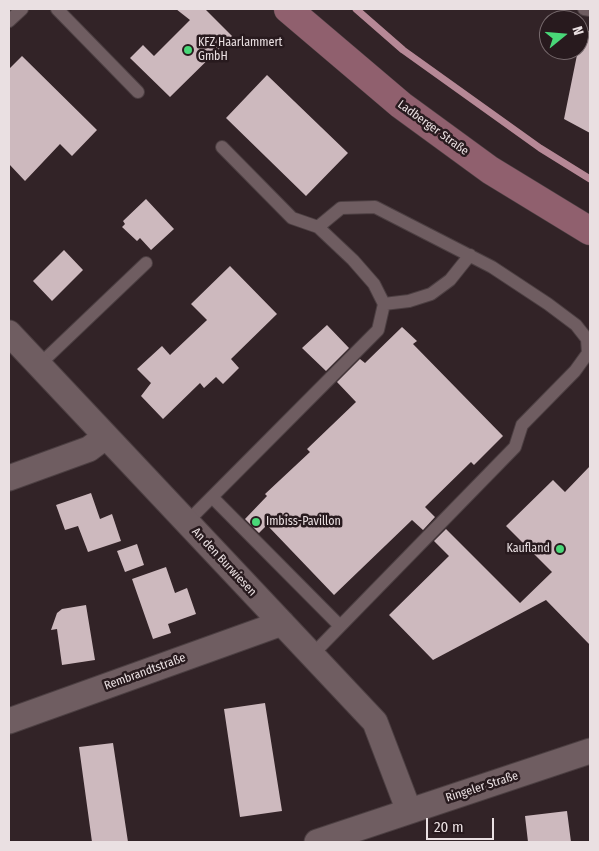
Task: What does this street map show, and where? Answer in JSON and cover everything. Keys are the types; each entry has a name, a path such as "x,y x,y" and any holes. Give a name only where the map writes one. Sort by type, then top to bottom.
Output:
{"main road":[{"name":"Ladberger Straße","path":"288,9 400,105 490,170 590,231"}],"street":[{"name":"An den Burwiesen","path":"9,333 105,437 376,722 409,811"},
{"path":"9,478 89,449 105,437"},
{"name":"Rembrandtstraße","path":"9,721 282,623"},
{"name":"Ringeler Straße","path":"317,842 590,752"}],"lane":[{"path":"9,21 22,9"},
{"path":"57,9 138,92"},
{"path":"584,9 590,10"},
{"path":"187,522 378,330 384,304 374,284 353,260 318,227 292,218 222,147"},
{"path":"312,655 515,447 522,425 575,371 588,353 587,339 576,325 548,304 492,267 375,207 341,208 318,227"},
{"path":"384,304 409,301 431,294 450,280 470,255"},
{"path":"39,365 146,263"},
{"path":"212,497 340,626"}],"building":[{"name":"KFZ Haarlammert GmbH","path":"176,9 205,9 232,36 170,97 130,58 143,45 154,56 190,20"},
{"path":"590,31 590,133 564,119 576,60 589,60"},
{"path":"22,56 97,130 72,156 60,144 25,181 9,164 9,69"},
{"path":"267,75 348,153 306,196 226,118"},
{"path":"146,199 174,229 151,250 140,238 137,241 122,227 125,224 123,221"},
{"path":"64,250 83,270 52,301 33,281"},
{"path":"230,266 277,314 231,359 239,368 223,384 216,377 204,388 200,383 163,419 141,396 151,383 137,369 162,346 170,355 207,320 191,304"},
{"path":"327,325 349,348 326,371 302,348"},
{"path":"402,327 417,341 413,344 503,436 474,465 471,462 425,507 435,517 423,530 412,520 334,595 267,525 259,533 245,519 267,496 265,494 310,452 307,449 356,402 337,382 360,359 365,363"},
{"path":"590,466 590,645 546,600 433,660 389,615 449,556 434,541 446,529 520,603 552,572 506,526 553,480 565,492"},
{"path":"91,493 100,519 112,514 121,541 88,552 78,526 65,530 56,505"},
{"path":"137,544 144,565 125,572 117,551"},
{"path":"166,567 175,593 187,588 196,614 168,624 171,633 153,639 132,579"},
{"path":"86,605 95,660 62,665 57,629 51,630 57,613 62,609"},
{"path":"265,703 282,811 240,817 224,709"},
{"path":"113,743 128,842 92,842 79,747"},
{"path":"567,811 571,842 528,842 525,816"}],"waterway":[{"path":"356,9 403,50 540,148 590,179"}],"place":[{"name":"KFZ Haarlammert GmbH","path":"188,50"},
{"name":"Imbiss-Pavillon","path":"256,522"},
{"name":"Kaufland","path":"560,549"}]}
